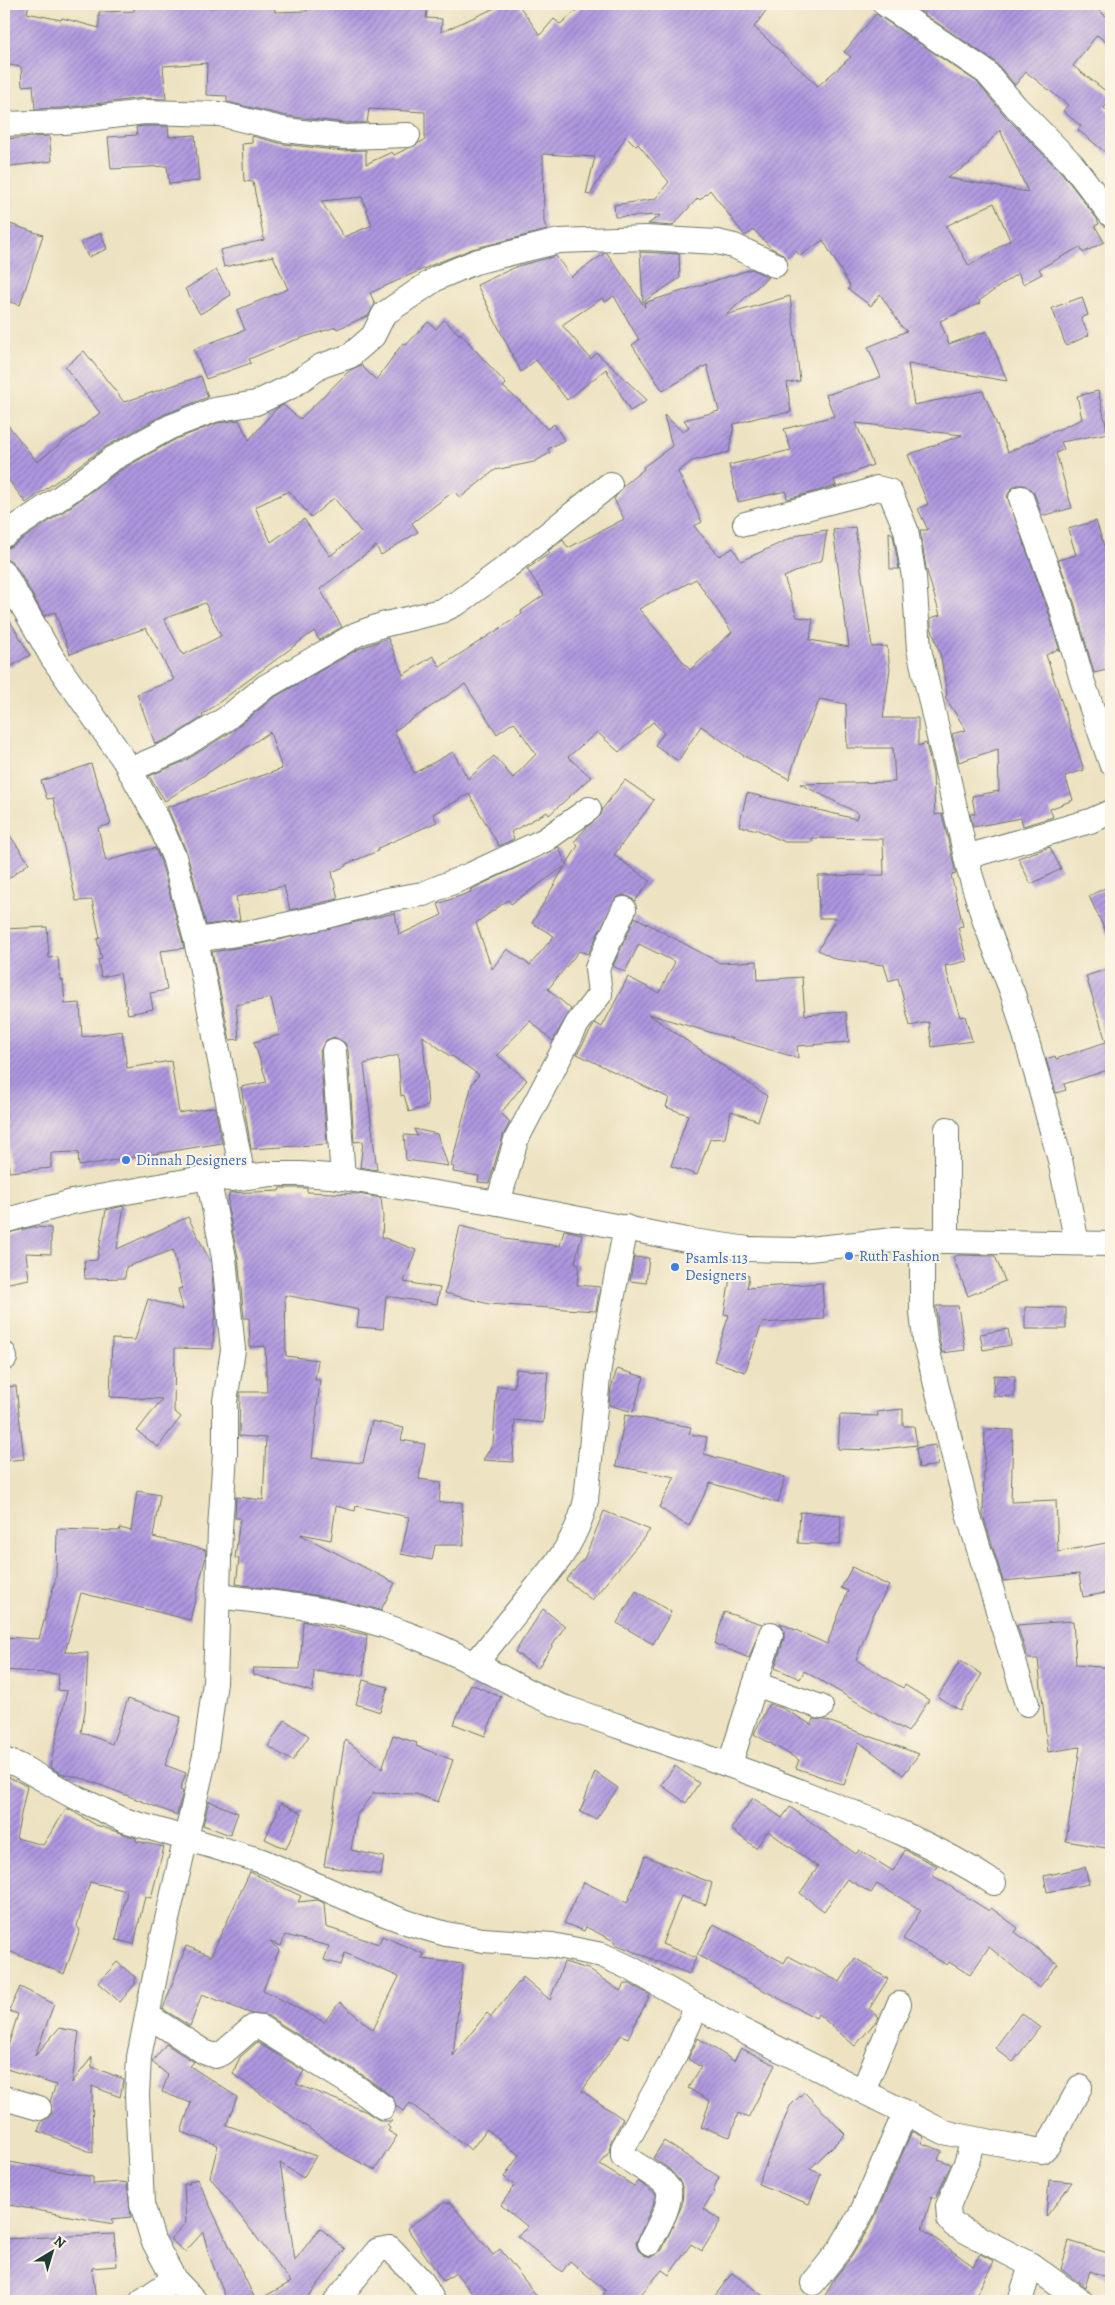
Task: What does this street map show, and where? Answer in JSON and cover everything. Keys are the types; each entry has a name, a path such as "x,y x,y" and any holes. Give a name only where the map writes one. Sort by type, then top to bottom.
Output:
{"street":[{"path":"885,4 986,72 1010,101 1072,164 1111,215"},
{"path":"4,124 64,122 144,112 220,114 285,130 345,137 408,135"},
{"path":"4,535 61,497 112,459 170,427 214,410 256,403 290,387 321,366 350,356 373,336 384,314 437,278 475,262 559,241 601,238 670,238 697,239 734,246 775,265"},
{"path":"129,770 176,750 227,718 264,687 357,634 382,625 441,611 459,602 508,566 610,484"},
{"path":"745,524 877,488 889,491 906,530 914,577 919,649 966,857 985,922 1014,997 1037,1076 1060,1160 1077,1243"},
{"path":"1021,498 1062,606 1082,680 1111,763"},
{"path":"4,573 52,657 129,770 158,820 174,858 196,940 244,1177"},
{"path":"196,940 257,931 327,916 386,900 423,894 470,875 545,840 589,809"},
{"path":"966,857 1090,822 1111,812"},
{"path":"498,1203 516,1140 577,1024 600,994 596,968 624,909"},
{"path":"334,1051 343,1178"},
{"path":"947,1128 947,1241"},
{"path":"4,1221 72,1202 208,1177 231,1179 291,1174 343,1178 498,1203 748,1250 799,1250 848,1243 922,1240 1111,1244"},
{"path":"195,2301 174,2279 153,2240 142,2204 136,2095 139,2058 147,2015 212,1715 225,1454 225,1410 233,1350 224,1258 208,1177"},
{"path":"475,1664 560,1558 572,1540 582,1515 586,1500 599,1367 626,1227"},
{"path":"922,1240 922,1312 925,1340 969,1517 1027,1704"},
{"path":"218,1596 311,1607 349,1614 402,1632 475,1664 537,1697 730,1764 906,1835 964,1863 994,1883"},
{"path":"730,1764 771,1634"},
{"path":"755,1684 821,1707"},
{"path":"4,1760 18,1765 71,1795 124,1820 262,1861 369,1908 446,1934 483,1940 552,1945 602,1955 630,1968 697,2006 944,2132 972,2139 1042,2151 1048,2145 1080,2087"},
{"path":"863,2091 899,2004"},
{"path":"650,2243 667,2207 670,2189 661,2180 623,2156 623,2148 673,2059 697,2006"},
{"path":"147,2015 204,2052 215,2056 223,2053 253,2026 261,2028 356,2087 383,2108"},
{"path":"4,2098 38,2108"},
{"path":"813,2283 840,2249 862,2212 905,2113"},
{"path":"972,2139 967,2161 948,2206 949,2219 954,2225 1031,2265 1081,2301"},
{"path":"336,2301 378,2250 390,2248 423,2283 433,2301"},
{"path":"1020,2301 1031,2265"},
{"path":"142,2301 174,2279"}],"building":[{"path":"4,4 29,4 27,13 61,20 62,18 99,28 99,12 134,11 134,4 208,4 208,8 247,4 274,4 275,12 307,11 307,4 428,4 426,18 442,19 441,32 504,4 518,4 540,35 554,19 560,24 585,4 771,4 754,27 818,86 851,57 844,52 876,14 977,82 1006,117 1062,173 1097,219 1099,224 1095,226 1104,242 1083,253 1080,247 1039,269 1042,274 1023,284 1018,273 979,301 980,303 940,321 949,344 987,331 1007,381 908,364 914,405 983,391 1008,452 1082,419 1077,396 1098,391 1108,433 1061,442 1064,449 1056,453 1072,508 1042,516 1034,493 1024,485 1017,485 1011,489 1007,496 1048,610 1060,652 1058,649 1046,655 1084,770 1065,776 1073,800 1050,809 1053,817 1023,826 1021,818 973,827 970,814 975,814 972,796 999,791 998,749 959,762 952,734 966,730 945,697 947,695 941,657 931,627 931,618 940,615 926,568 920,530 928,530 918,509 928,504 908,455 962,435 856,423 873,465 834,480 836,486 787,499 786,491 738,502 729,465 791,450 784,429 834,416 826,395 881,377 868,347 907,331 902,327 880,294 871,306 848,289 850,286 823,240 800,256 796,251 787,259 781,253 771,248 754,230 745,236 710,190 700,200 698,198 672,226 648,224 661,215 615,217 614,205 655,199 669,182 638,144 636,146 626,136 590,195 586,194 595,157 543,154 544,222 547,230 472,249 432,265 370,293 375,304 368,316 337,329 336,327 292,341 249,359 251,363 206,379 194,349 245,330 237,310 288,289 273,256 224,267 220,250 264,240 253,182 244,181 242,144 252,143 252,136 283,144 343,151 366,150 366,164 392,152 394,155 425,140 425,112 369,109 367,123 346,123 287,116 227,102 227,96 206,95 207,63 163,66 166,99 142,98 63,108 35,109 33,85 22,86 21,67 4,64","holes":["1000,130 1028,192 947,178 969,164","362,197 372,225 344,237 321,201","994,203 1010,240 969,266 946,226"]},
{"path":"909,4 1090,4 1111,20 1111,46 1097,35 1073,66 1111,95 1111,99 1104,108 1111,114 1111,157 1078,130 1081,126 1063,111 1068,105 1026,72 1015,85 994,61"},
{"path":"168,126 169,137 195,135 199,181 169,184 167,166 111,169 108,137 137,135 136,127"},
{"path":"49,136 52,161 4,167 4,139"},
{"path":"4,222 43,235 20,305 4,300"},
{"path":"101,233 107,249 88,257 81,242"},
{"path":"640,252 679,254 680,278 643,302"},
{"path":"607,253 645,307 644,303 752,269 768,277 726,315 790,296 800,381 787,383 791,412 734,424 729,452 692,461 678,472 702,522 694,526 719,556 733,548 741,561 800,534 827,530 822,560 784,577 797,617 813,619 810,640 849,647 833,530 855,527 872,647 887,646 890,669 883,718 918,718 918,746 926,743 933,774 935,815 942,814 956,874 951,875 963,926 958,927 967,961 945,966 960,1017 965,1016 972,1041 932,1047 929,1022 910,1026 898,978 889,981 884,965 835,959 818,950 836,918 819,918 818,876 884,875 883,839 812,838 812,842 785,842 758,830 739,826 747,793 856,819 858,813 800,784 895,782 893,748 847,748 846,704 820,699 801,742 789,779 744,756 701,726 678,761 655,745 664,733 653,722 619,752 597,732 568,757 591,777 549,815 547,812 511,832 514,839 499,846 469,794 433,814 437,822 378,848 378,851 332,872 338,899 290,910 284,886 236,897 240,920 206,925 187,853 167,807 282,769 270,732 165,801 149,776 183,762 234,730 273,698 358,649 388,638 403,675 433,656 440,667 522,614 521,611 544,595 527,569 550,553 548,551 563,540 568,548 624,519 614,499 623,486 644,469 643,467 672,446 664,415 683,432 689,427 684,420 719,411 707,365 663,391 632,345 639,340 614,296 605,302 602,298 562,325 591,359 597,353 647,400 645,402 630,411 606,369 567,400 536,360 521,372 477,285 518,266 556,256 571,277","holes":["696,579 732,632 690,670 639,609","465,684 497,734 514,722 536,754 513,778 494,756 468,779 453,752 414,773 394,731"]},
{"path":"216,270 231,295 200,314 185,289"},
{"path":"1082,297 1088,315 1081,318 1089,335 1066,346 1052,308"},
{"path":"444,320 460,333 506,384 503,387 528,408 547,429 554,424 564,440 548,449 550,453 534,462 495,470 460,498 454,491 412,523 418,532 381,555 376,546 320,589 342,627 319,640 314,631 202,715 203,717 170,738 155,744 137,694 174,680 146,628 70,654 55,612 44,616 19,571 11,561 4,559 4,549 12,546 69,508 119,471 176,439 218,423 239,420 249,440 276,409 283,405 300,419 349,371 361,365 376,380 403,343 406,345 428,322 436,329","holes":["289,491 311,517 334,498 361,532 330,556 304,519 271,542 255,507","205,603 221,636 183,655 164,619"]},
{"path":"84,351 124,402 201,376 208,397 163,415 105,447 26,503 4,474 4,420 37,462 100,413 65,367"},
{"path":"1096,521 1104,546 1111,543 1111,669 1094,673 1074,602 1058,560 1076,555 1068,529"},
{"path":"889,532 893,534 899,569 890,569"},
{"path":"4,611 30,655 10,667 4,658"},
{"path":"91,764 111,824 98,828 106,861 155,848 161,862 184,948 160,951 167,990 150,993 153,1009 128,1014 120,973 101,977 98,960 102,959 97,939 100,938 92,900 76,901 53,798 47,799 41,781"},
{"path":"625,780 654,800 614,855 650,881 635,901 623,895 616,898 588,954 579,951 548,989 571,1009 553,1041 530,1021 497,1055 527,1080 501,1113 510,1122 503,1136 489,1183 478,1182 479,1176 453,1172 454,1167 451,1166 472,1084 479,1075 423,1036 428,1106 409,1112 404,1095 401,1096 398,1055 364,1064 377,1170 360,1167 363,1141 354,1142 348,1050 345,1043 334,1037 326,1040 320,1051 327,1144 251,1149 241,1087 267,1082 254,1042 280,1035 271,998 236,1005 239,1039 230,1040 212,952 260,944 395,913 399,935 442,915 438,904 471,892 470,890 559,847 566,865 578,846 574,842 601,815 603,808","holes":["565,866 532,923 554,936 530,965 507,949 492,969 476,923 508,900 511,904"]},
{"path":"4,827 29,863 4,882"},
{"path":"1050,847 1061,869 1031,884 1018,858"},
{"path":"1111,885 1111,943 1089,896"},
{"path":"635,917 720,963 757,961 758,980 802,977 805,1015 846,1012 849,1042 797,1046 798,1058 648,1014 767,1096 758,1121 731,1111 725,1138 710,1139 697,1175 671,1166 688,1115 666,1107 669,1098 577,1054 595,1023 602,1027 628,977 659,993 675,962 639,944 625,972 613,966"},
{"path":"47,927 49,958 58,957 60,980 63,980 65,1004 80,1003 82,1037 122,1031 127,1068 171,1061 179,1113 215,1107 222,1143 79,1166 78,1152 51,1153 51,1168 9,1172 6,1129 4,1129 4,929"},
{"path":"1111,968 1111,1069 1064,1084 1066,1090 1056,1093 1046,1059 1055,1056 1056,1059 1106,1042 1086,976"},
{"path":"414,1129 437,1134 448,1166 406,1160 404,1135 417,1136"},
{"path":"280,1188 307,1188 307,1192 358,1194 381,1198 383,1216 382,1237 416,1250 404,1282 440,1288 437,1304 386,1296 383,1329 357,1327 359,1310 285,1295 286,1356 318,1360 315,1380 320,1380 312,1458 363,1463 372,1421 404,1428 401,1440 425,1444 419,1479 441,1482 439,1503 462,1502 464,1545 435,1545 432,1560 401,1554 409,1517 356,1506 355,1511 336,1506 331,1540 301,1534 395,1583 381,1610 314,1595 236,1584 239,1559 235,1558 240,1518 235,1518 236,1497 263,1500 266,1438 239,1436 240,1392 267,1392 265,1346 250,1347 249,1318 244,1318 238,1257 228,1209 229,1193 279,1191"},
{"path":"124,1206 117,1249 188,1217 211,1263 216,1319 214,1319 213,1349 175,1348 174,1411 181,1417 158,1447 137,1431 162,1399 110,1397 112,1339 135,1340 148,1299 183,1310 178,1289 182,1288 173,1250 126,1267 125,1278 85,1279 84,1261 97,1260 106,1210"},
{"path":"460,1226 504,1237 504,1239 560,1246 564,1230 582,1234 575,1263 579,1264 577,1285 600,1287 596,1311 489,1304 445,1293"},
{"path":"32,1227 51,1228 51,1254 26,1253 29,1279 4,1284 4,1234"},
{"path":"959,1255 995,1256 1005,1281 968,1296 953,1257"},
{"path":"634,1257 649,1258 646,1283 630,1281"},
{"path":"731,1272 749,1276 747,1288 822,1283 824,1319 762,1323 745,1372 714,1361 729,1315 724,1314"},
{"path":"936,1306 958,1306 965,1350 942,1353"},
{"path":"1025,1307 1066,1308 1066,1329 1025,1329"},
{"path":"1008,1329 1011,1345 983,1350 980,1334"},
{"path":"516,1369 548,1372 543,1423 515,1420 513,1462 483,1460 493,1444 497,1386 514,1387"},
{"path":"617,1369 644,1377 633,1412 609,1405 611,1388"},
{"path":"994,1375 1015,1376 1014,1397 993,1396"},
{"path":"16,1386 24,1459 4,1461 4,1387"},
{"path":"903,1409 903,1426 914,1426 917,1445 875,1450 838,1449 840,1415 878,1416 877,1412"},
{"path":"625,1415 691,1427 689,1434 707,1437 704,1454 785,1477 778,1503 710,1483 689,1526 676,1519 659,1507 675,1477 616,1466"},
{"path":"985,1429 1013,1430 1011,1502 1056,1500 1058,1552 1111,1542 1111,1592 1083,1597 1079,1574 1003,1581 983,1515"},
{"path":"935,1445 938,1465 919,1468 916,1448"},
{"path":"137,1491 160,1495 153,1537 206,1550 190,1620 81,1593 65,1652 88,1653 85,1711 81,1732 112,1744 128,1699 181,1717 165,1765 186,1773 180,1790 183,1791 177,1815 85,1779 60,1773 50,1767 67,1691 58,1690 59,1674 4,1670 4,1637 39,1639 56,1577 57,1529 119,1531 120,1528 131,1531"},
{"path":"604,1511 650,1530 592,1600 566,1580 585,1557"},
{"path":"800,1512 841,1515 840,1545 798,1543"},
{"path":"852,1567 889,1586 872,1617 856,1660 903,1688 905,1685 929,1700 908,1732 804,1671 800,1679 775,1668 784,1638 784,1631 780,1623 827,1644 848,1591 841,1588"},
{"path":"636,1591 671,1612 653,1644 617,1623"},
{"path":"543,1609 565,1626 538,1668 515,1652"},
{"path":"724,1612 762,1624 749,1658 715,1644"},
{"path":"303,1621 367,1635 363,1676 314,1671 313,1692 252,1674 253,1668 300,1669"},
{"path":"1073,1621 1076,1665 1111,1668 1111,1771 1109,1787 1111,1787 1111,1849 1066,1841 1080,1747 1048,1752 1038,1659 1028,1659 1017,1625"},
{"path":"960,1661 982,1674 960,1710 938,1697"},
{"path":"363,1680 388,1687 380,1712 356,1704"},
{"path":"471,1684 501,1697 485,1736 454,1724"},
{"path":"769,1704 782,1708 812,1725 814,1719 825,1720 919,1754 903,1775 859,1742 844,1785 796,1768 799,1760 754,1734"},
{"path":"285,1720 309,1736 292,1761 268,1746"},
{"path":"393,1735 417,1743 416,1746 453,1760 438,1802 416,1794 373,1793 357,1815 351,1850 384,1857 381,1875 324,1866 345,1739 382,1769"},
{"path":"675,1766 699,1783 686,1803 661,1785"},
{"path":"595,1772 618,1788 596,1819 580,1812"},
{"path":"4,1775 27,1786 16,1838 43,1845 67,1808 96,1825 136,1838 136,1841 164,1847 151,1898 145,1896 134,1944 116,1940 127,1891 90,1882 77,1926 80,1930 64,1974 4,1949"},
{"path":"753,1798 782,1818 790,1807 856,1854 859,1850 893,1871 905,1850 937,1866 932,1875 989,1911 991,1908 1018,1928 1015,1932 1058,1964 1039,1988 989,1947 970,1975 949,1962 947,1965 903,1939 921,1910 877,1884 871,1893 847,1879 824,1911 800,1893 818,1867 768,1831 756,1848 731,1829"},
{"path":"209,1801 238,1813 230,1835 203,1825"},
{"path":"281,1803 302,1813 286,1849 265,1839"},
{"path":"645,1856 712,1883 706,1905 681,1896 662,1944 696,1958 689,1974 615,1944 616,1942 586,1927 584,1931 564,1923 584,1882 627,1903"},
{"path":"1085,1867 1089,1884 1047,1892 1044,1876"},
{"path":"250,1872 301,1896 298,1902 318,1900 324,1903 326,1927 379,1944 382,1936 424,1954 422,1959 463,1964 453,2056 487,2013 491,2017 523,1977 550,2000 564,1962 588,1969 620,1991 624,1984 630,1984 650,1995 628,2038 621,2035 582,2091 623,2119 611,2141 609,2152 600,2165 634,2186 638,2181 655,2194 653,2205 636,2243 638,2250 644,2255 651,2257 662,2250 682,2205 683,2189 679,2180 669,2169 653,2158 664,2141 719,2177 713,2190 715,2191 703,2209 721,2220 702,2251 691,2244 669,2275 662,2270 635,2301 599,2301 606,2291 570,2261 562,2272 517,2236 528,2227 501,2205 515,2185 504,2177 519,2155 487,2129 471,2150 410,2103 403,2111 396,2106 391,2096 364,2076 268,2016 252,2014 202,1994 190,2026 163,2009 186,1946 211,1956","holes":["285,1935 329,1946 324,1960 341,1965 345,1953 399,1977 373,2030 340,2002 324,2022 263,1990 279,1950 270,1942 281,1946"]},
{"path":"714,1924 784,1963 788,1956 840,1982 855,1958 888,1979 869,2009 879,2017 855,2046 818,2014 816,2018 697,1955"},
{"path":"117,1962 135,1977 135,1984 120,2002 98,1983"},
{"path":"20,1987 54,2004 35,2056 59,2028 79,2032 72,2083 92,2057 92,2067 124,2079 120,2097 92,2086 93,2153 38,2131 42,2121 48,2118 52,2112 50,2101 56,2085 4,2068 4,2059 18,2014 9,2011"},
{"path":"1021,2013 1040,2027 1013,2062 995,2048"},
{"path":"698,2038 734,2061 741,2048 775,2065 748,2118 738,2113 730,2137 701,2127 710,2101 688,2088 701,2067 688,2059"},
{"path":"257,2042 304,2071 296,2084 365,2111 381,2121 392,2121 387,2125 390,2128 388,2131 397,2136 375,2170 346,2155 233,2074 240,2057"},
{"path":"166,2044 194,2062 190,2066 237,2097 226,2125 316,2156 303,2178 280,2163 295,2260 320,2228 345,2249 305,2301 256,2301 291,2282 210,2177 218,2145 181,2132 191,2103 162,2092 168,2075 152,2062"},
{"path":"804,2092 845,2134 810,2169 821,2174 809,2204 758,2184 790,2106"},
{"path":"912,2131 924,2137 921,2143 942,2151 938,2159 951,2164 936,2198 932,2196 922,2229 973,2266 980,2254 994,2261 973,2301 822,2301 834,2279 852,2256 874,2219"},
{"path":"4,2161 93,2177 93,2184 127,2183 131,2217 112,2219 113,2224 4,2204"},
{"path":"197,2179 256,2301 227,2301 209,2255 203,2232 185,2252 170,2239 186,2223 184,2184 190,2184 189,2182"},
{"path":"1049,2180 1072,2182 1046,2217"},
{"path":"444,2203 451,2203 493,2255 500,2249 541,2301 478,2301 456,2273 443,2281 407,2228"},
{"path":"114,2234 117,2266 92,2268 96,2301 11,2301 4,2289 4,2239"},
{"path":"1069,2241 1111,2254 1111,2279 1090,2271 1085,2287 1061,2269"},
{"path":"732,2273 770,2301 711,2301"}],"place":[{"name":"Dinnah Designers","path":"126,1160"},
{"name":"Ruth Fashion","path":"849,1256"},
{"name":"Psamls 113 Designers","path":"675,1267"}]}
